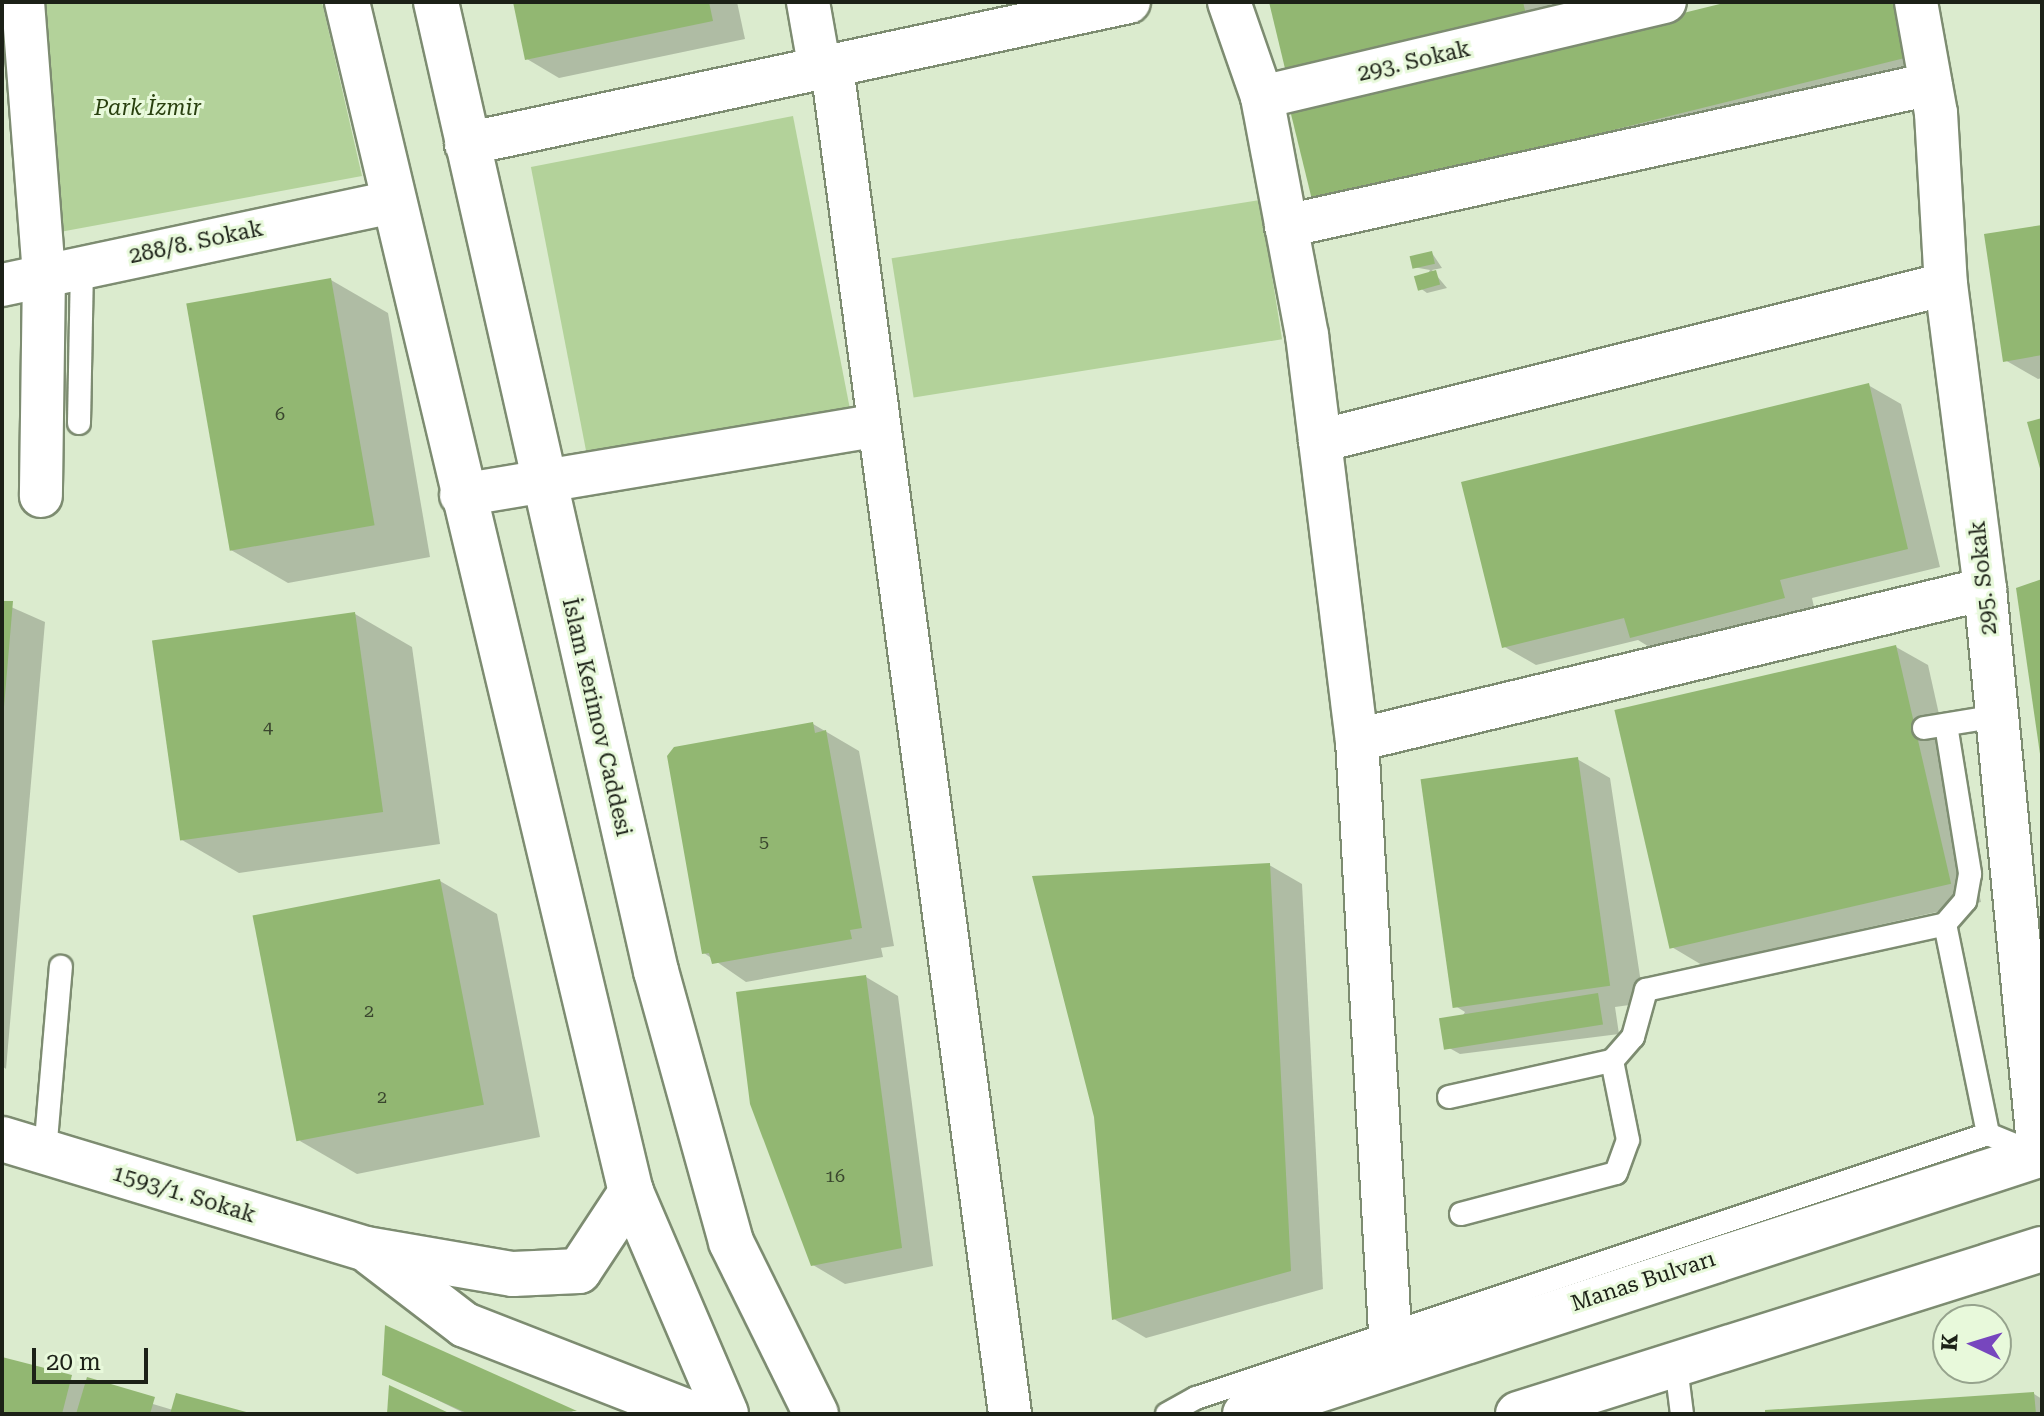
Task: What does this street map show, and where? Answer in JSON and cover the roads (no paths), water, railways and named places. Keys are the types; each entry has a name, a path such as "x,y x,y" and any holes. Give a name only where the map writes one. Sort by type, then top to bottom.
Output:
{"main road":[{"path":"347,2 391,202 631,1192 726,1414"},
{"name":"İslam Kerimov Caddesi","path":"436,2 542,480 656,971 731,1242 816,1414"},
{"name":"1593/1. Sokak","path":"2,1139 366,1249 513,1274 579,1271 631,1192"},
{"name":"Manas Bulvarı","path":"1245,1414 2040,1155"},
{"name":"1593/1. Sokak","path":"366,1249 465,1325 693,1414"},
{"path":"1518,1414 2042,1249"}],"street":[{"path":"23,2 63,269 41,496"},
{"path":"808,2 826,69 1010,1414"},
{"path":"466,144 1129,2"},
{"path":"1229,2 1262,97 1286,226 1320,441 1357,740 1390,1333"},
{"name":"293. Sokak","path":"1262,97 1665,2"},
{"name":"295. Sokak","path":"1916,2 1931,84 1946,284 1985,589 2040,1155"},
{"path":"1286,226 1931,84"},
{"name":"288/8. Sokak","path":"2,285 63,269 391,202"},
{"path":"1320,441 1946,284"},
{"path":"461,495 875,426"},
{"path":"1357,740 1985,589"}],"lane":[{"path":"63,269 79,423"},
{"path":"1449,1097 1612,1061 1633,1037 1646,990 1945,924 1965,901 1970,874 1935,727 1997,716"},
{"path":"1945,924 1988,1134"},
{"path":"45,1152 61,967"},
{"path":"1461,1214 1616,1173 1628,1140 1612,1061"},
{"path":"1167,1414 1390,1333 1988,1134 2040,1155"},
{"path":"1676,1366 1682,1414"}],"park label":[{"name":"Park İzmir","path":"148,108"}]}
